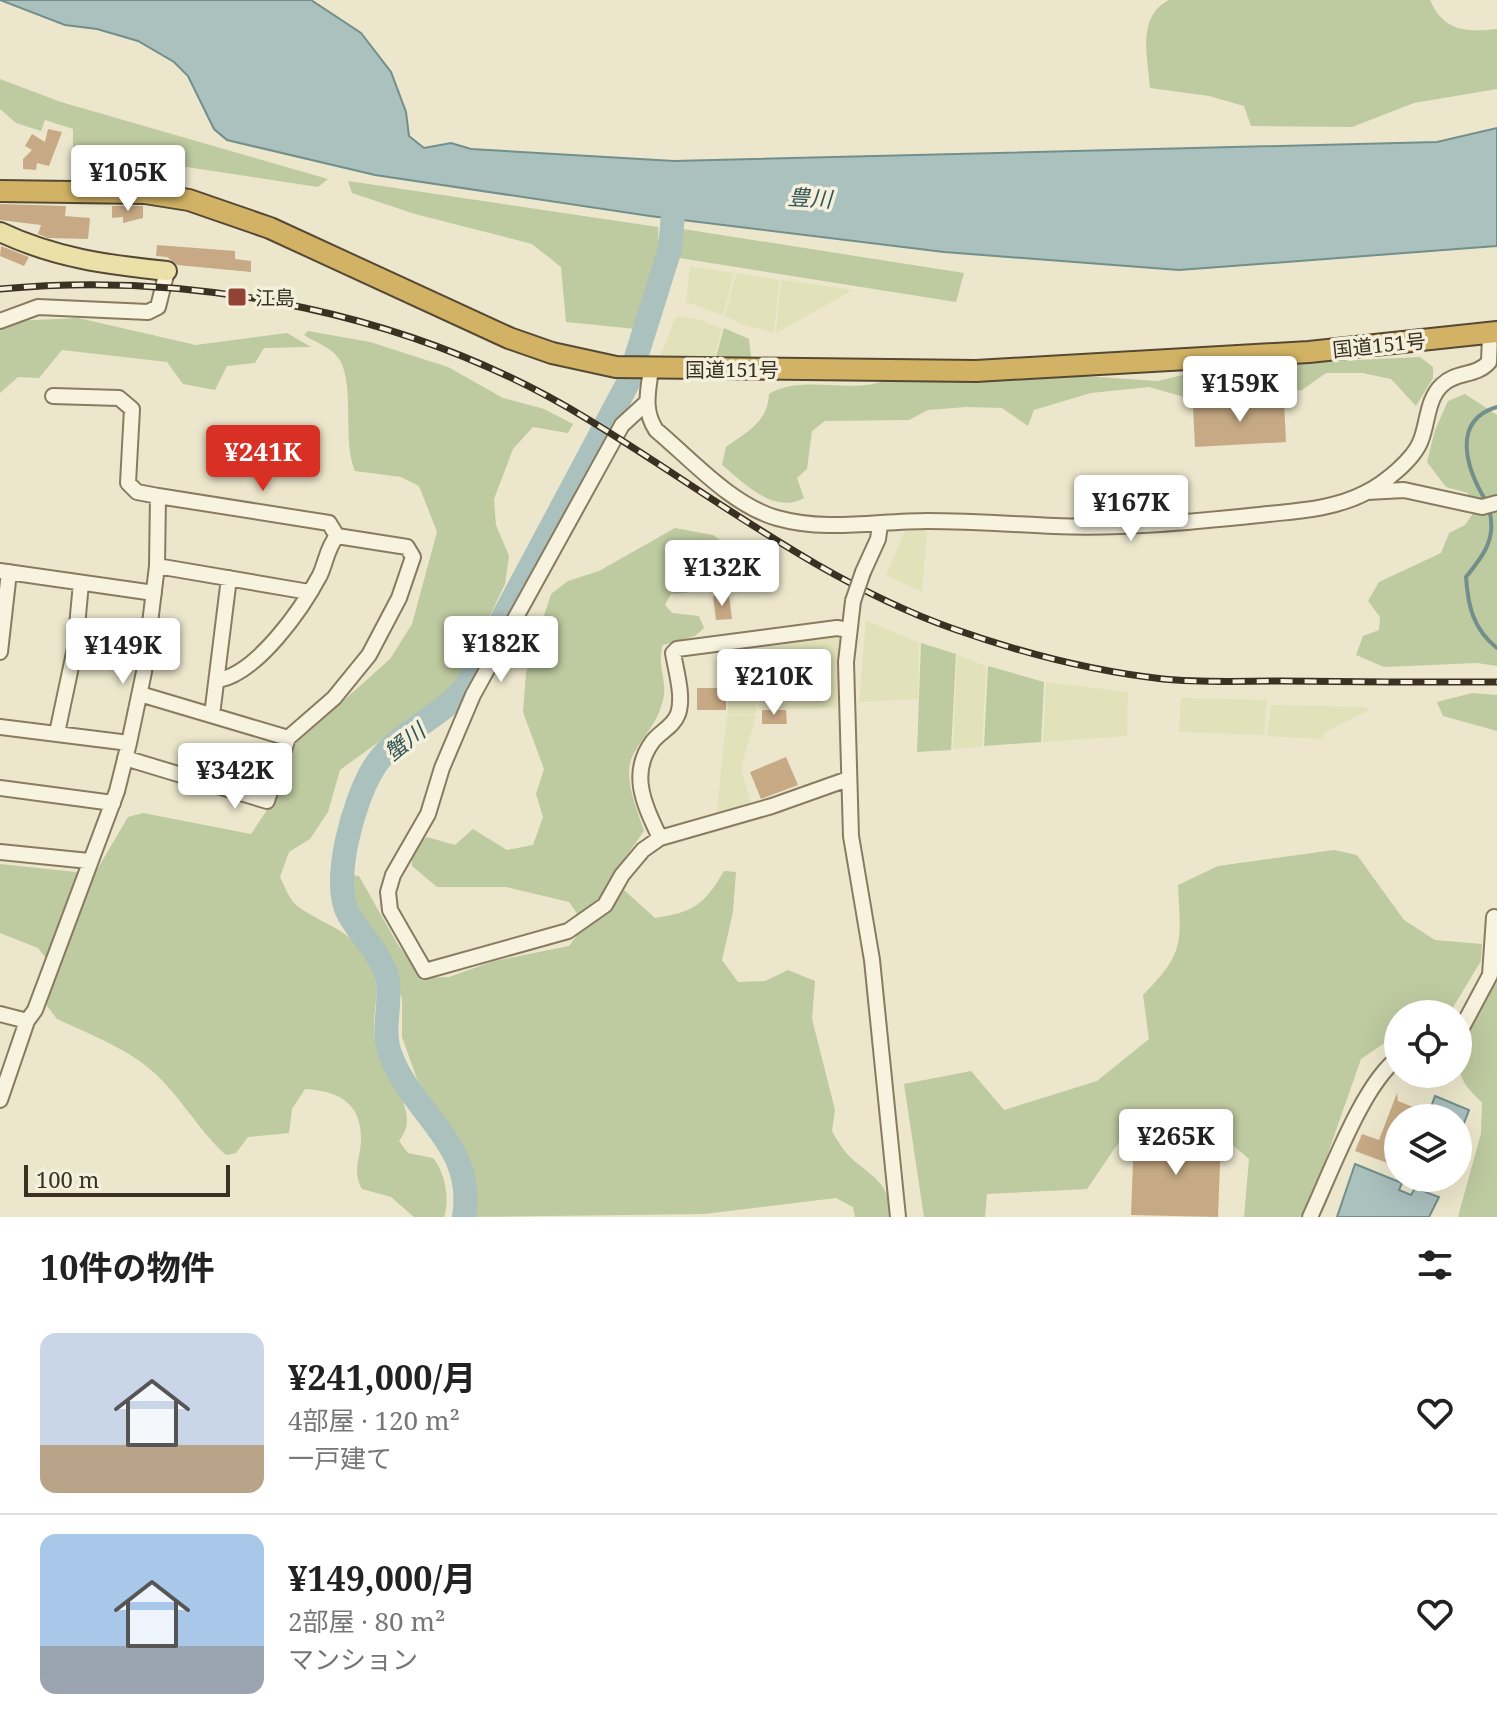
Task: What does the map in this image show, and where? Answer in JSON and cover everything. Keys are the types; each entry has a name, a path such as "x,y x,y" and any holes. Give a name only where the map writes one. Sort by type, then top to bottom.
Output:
{"highway":[{"name":"国道151号","path":"0,191 145,193 202,203 270,228 509,338 552,353 616,367 976,371 1309,352 1494,333"}],"main road":[{"path":"0,232 52,254 82,262 167,271"}],"street":[{"path":"0,321 38,307 148,312 158,307 167,271"},
{"path":"1367,492 1420,445 1433,396 1441,386 1451,377 1481,371 1489,362 1494,333"},
{"path":"647,369 647,417 656,430 753,508 801,524 880,525 898,521 1054,526 1172,523 1318,508 1367,492 1404,490 1490,505"},
{"path":"0,727 57,733 127,750 267,801 288,738 334,698 369,655 399,598 413,557 407,547 337,536 329,523 137,492 128,483 132,409 119,398 53,396"},
{"path":"646,403 622,425 473,695 442,768 428,814 393,875 388,892 390,910 425,971 439,969 459,960 554,936 592,917 605,905 622,875 643,850 660,838 772,806 848,779"},
{"path":"0,1100 27,1021 35,1010 113,803 127,750 140,694 154,593 158,496"},
{"path":"880,525 878,539 853,601 849,630 848,779 851,836 872,960 898,1217"},
{"path":"219,680 232,677 259,656 295,615 337,536"},
{"path":"157,566 309,592"},
{"path":"0,652 5,571 154,593"},
{"path":"212,715 219,680 229,578"},
{"path":"57,733 75,648 81,583"},
{"path":"660,838 643,798 639,768 654,739 677,717 680,706 673,653 677,649 837,628 849,630"},
{"path":"140,694 288,738"},
{"path":"0,788 113,803"},
{"path":"0,852 89,861"},
{"path":"1472,1009 1490,975 1494,917"},
{"path":"0,1014 27,1021"},
{"path":"1310,1217 1358,1115 1384,1071"}],"green space":[{"path":"1169,0 1430,0 1442,18 1457,28 1497,29 1497,89 1414,103 1352,127 1251,126 1244,106 1209,96 1150,88 1146,51 1148,27 1159,7"},
{"path":"0,79 61,102 328,179 318,187 153,162 149,179 73,171 73,129 45,120 41,131 16,123 0,109"},
{"path":"348,181 658,227 659,251 636,329 566,322 561,267 532,244 415,214 352,193"},
{"path":"683,229 964,273 956,302 679,258"},
{"path":"690,266 734,273 723,315 686,302"},
{"path":"736,273 779,280 774,333 725,316"},
{"path":"781,280 853,290 776,333"},
{"path":"676,316 697,319 722,329 714,357 661,355"},
{"path":"78,318 196,345 287,333 311,347 264,348 255,363 227,366 215,390 183,384 167,362 62,350 39,378 18,377 0,393 0,331 14,321"},
{"path":"724,328 749,339 751,357 716,357"},
{"path":"308,331 370,342 448,367 503,398 544,409 573,424 568,433 533,427 513,449 494,499 496,525 509,556 505,584 457,685 340,770 328,812 310,839 289,852 280,877 295,904 354,941 370,963 376,987 374,1034 377,1048 405,1107 407,1118 399,1141 408,1153 433,1158 437,1164 446,1194 444,1217 414,1217 391,1197 362,1189 357,1171 361,1141 357,1117 346,1101 328,1092 305,1089 292,1109 289,1133 248,1137 236,1153 226,1155 151,1070 118,1048 57,1019 47,1006 51,965 38,948 0,933 0,864 76,872 98,868 128,817 143,813 251,834 269,807 296,743 390,659 412,624 437,532 419,486 401,477 355,471 349,443 348,393 342,365 333,352 304,335"},
{"path":"1420,357 1433,367 1433,378 1416,406 1391,379 1362,373 1326,373 1302,390 1218,397 1184,397 1149,387 1091,393 1034,410 1028,426 1002,408 966,407 928,410 909,420 825,421 812,431 807,469 797,478 804,498 782,503 760,495 722,465 726,447 749,431 765,412 769,394 796,385 855,386 884,381 1067,375 1158,381 1216,367"},
{"path":"1465,394 1497,415 1497,666 1477,663 1384,667 1356,655 1363,636 1379,630 1380,617 1368,601 1379,582 1441,553 1449,533 1465,525 1474,512 1468,493 1446,487 1427,462 1435,430 1448,401"},
{"path":"675,528 713,535 740,555 727,574 712,586 671,594 665,605 672,613 699,616 704,628 695,636 663,645 661,708 630,762 632,792 644,831 614,873 624,890 655,918 697,905 724,871 736,872 733,912 722,960 738,982 765,981 788,970 815,981 812,1019 835,1110 832,1131 847,1154 883,1188 892,1217 855,1217 853,1207 836,1198 704,1214 471,1217 471,1191 465,1158 417,1079 402,1037 402,998 387,956 356,908 349,885 351,875 359,876 398,945 424,978 449,977 494,961 569,946 585,925 569,902 506,887 437,887 412,866 412,848 427,837 455,845 473,829 507,850 533,845 543,817 536,794 544,769 523,712 526,673 551,594 568,581 599,571"},
{"path":"927,530 922,592 886,575 905,531"},
{"path":"866,620 919,643 918,699 859,702"},
{"path":"842,634 837,708 758,709 762,643"},
{"path":"921,643 956,654 951,750 917,752"},
{"path":"957,655 986,666 982,747 953,749"},
{"path":"988,666 1044,682 1041,742 984,746"},
{"path":"1046,682 1128,692 1127,736 1043,742"},
{"path":"728,688 757,688 756,714 728,715"},
{"path":"1472,693 1497,695 1497,731 1443,716 1437,702"},
{"path":"1181,698 1267,700 1264,735 1179,732"},
{"path":"1271,705 1366,707 1369,710 1324,733 1324,739 1267,736"},
{"path":"756,715 741,768 752,807 716,819 727,716"},
{"path":"1334,850 1357,855 1404,920 1435,940 1482,944 1481,961 1457,1000 1384,1000 1384,1043 1361,1059 1313,1196 1300,1217 1244,1217 1249,1159 1203,1120 1130,1126 1087,1189 987,1194 985,1217 924,1217 904,1084 971,1071 1004,1110 1097,1081 1149,1039 1143,995 1167,968 1177,946 1180,921 1178,885 1218,866"},
{"path":"1497,980 1497,1217 1458,1217 1465,1192 1472,1192 1472,1166 1481,1133 1482,1103 1468,1088 1472,1088 1472,1014"}],"water":[{"name":"豊川","path":"0,0 311,0 361,33 391,72 406,112 409,136 424,148 451,143 471,149 674,161 1437,142 1497,128 1497,246 1179,270 944,252 650,216 375,175 227,140 214,129 188,76 174,62 138,41 97,29 65,25"},
{"path":"1435,1096 1454,1104 1432,1104"},
{"path":"1355,1164 1384,1176 1384,1192 1411,1195 1413,1192 1426,1192 1439,1197 1429,1217 1337,1217"}],"building":[{"path":"48,129 62,132 49,166 37,163 36,170 23,169 23,159 32,150 25,146 32,134 45,142"},
{"path":"0,204 66,206 65,216 90,218 88,239 48,238 38,234 41,225 0,220"},
{"path":"112,206 143,206 143,218 123,223 123,217 112,218"},
{"path":"157,245 235,251 235,259 251,261 251,272 177,265 167,257 156,256"},
{"path":"1,246 29,257 24,266 0,256"},
{"path":"1284,402 1286,442 1195,447 1193,407"},
{"path":"729,595 732,619 716,620 713,596"},
{"path":"697,688 726,688 726,710 697,710"},
{"path":"762,710 786,710 787,724 762,724"},
{"path":"786,757 798,785 761,799 750,772"},
{"path":"1397,1093 1398,1101 1406,1104 1393,1104"},
{"path":"1384,1127 1384,1162 1355,1151 1362,1134 1379,1140"},
{"path":"1134,1136 1221,1139 1218,1217 1131,1215"}],"waterway":[{"name":"蟹川","path":"464,1217 465,1192 461,1169 441,1132 401,1077 391,1056 386,1026 389,997 387,977 376,953 349,915 344,901 343,863 347,842 359,800 382,756 467,685 628,383 670,249 675,191"},
{"path":"1486,501 1469,461 1468,435 1473,423 1482,414 1497,407"},
{"path":"1489,509 1491,529 1487,546 1466,577 1473,616 1482,633 1497,648"}],"railway":[{"path":"0,289 75,285 152,287 229,294 305,308 380,327 453,353 523,383 589,420 767,534 858,587 954,629 1031,653 1136,676 1178,680 1497,682"}],"place":[{"name":"江島","path":"237,297"}]}
